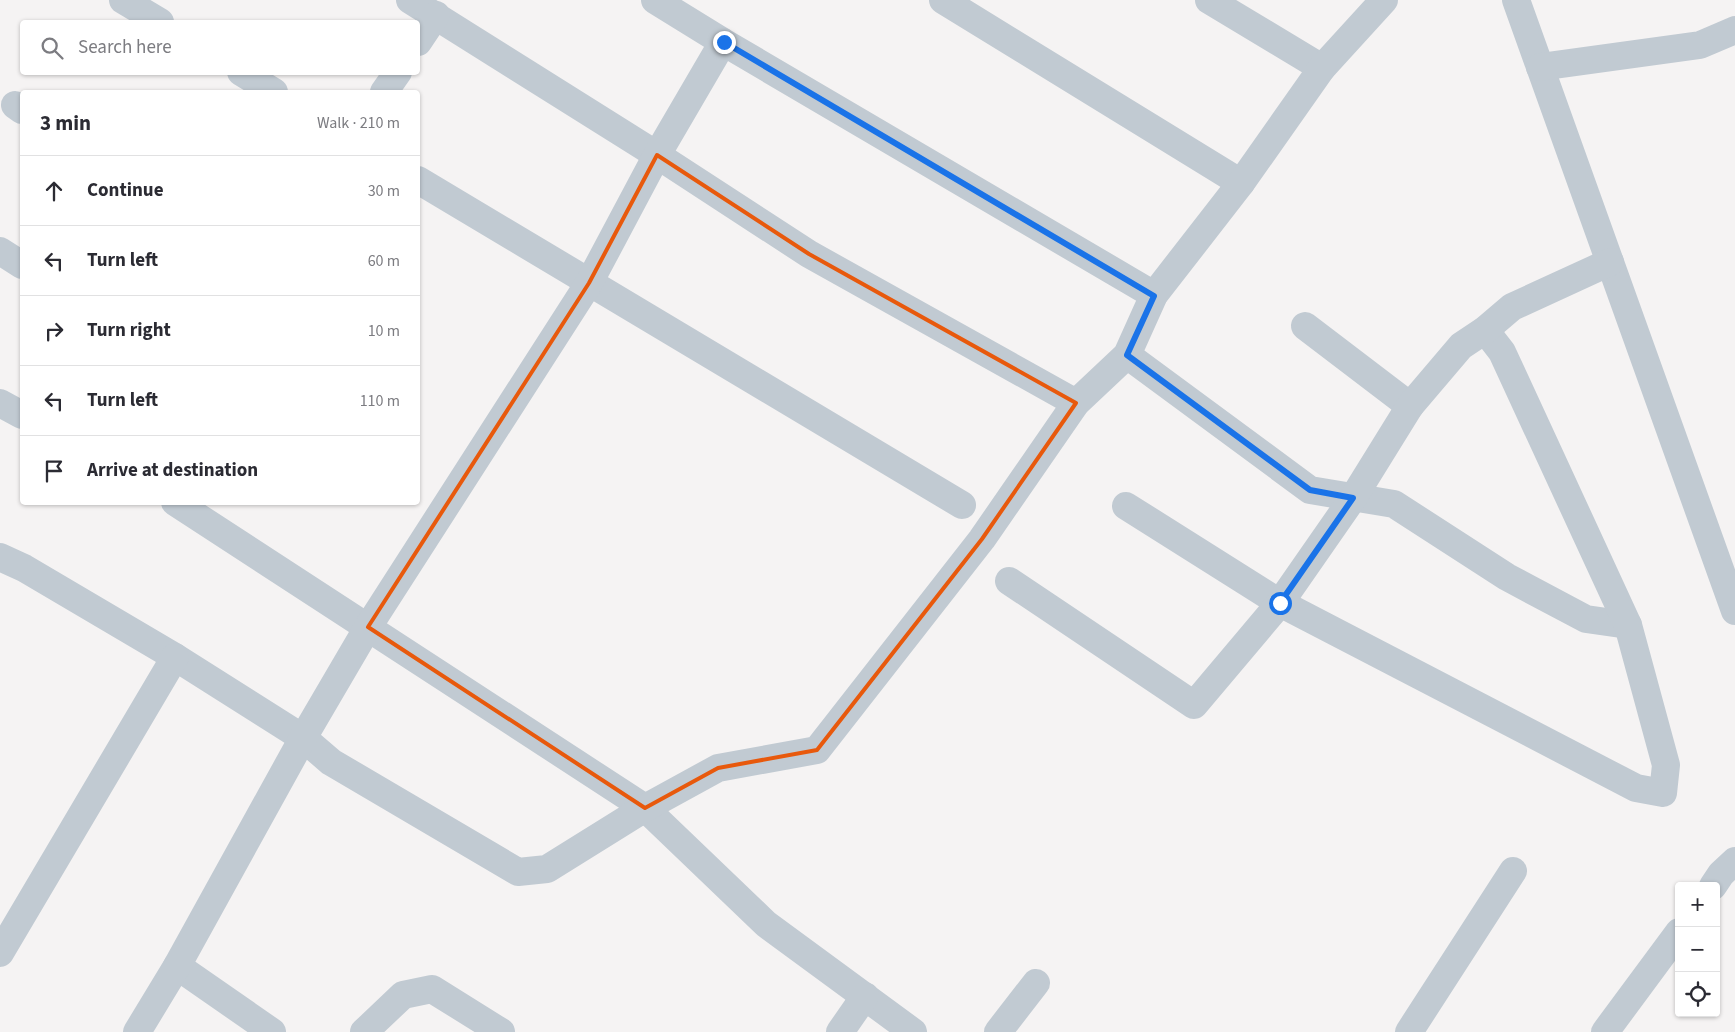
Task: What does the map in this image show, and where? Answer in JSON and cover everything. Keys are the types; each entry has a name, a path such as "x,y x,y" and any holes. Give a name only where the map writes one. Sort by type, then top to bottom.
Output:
{"street":[{"path":"123,0 157,20"},
{"path":"410,0 657,155 809,254 1076,403"},
{"path":"655,0 1154,296"},
{"path":"943,0 1241,183"},
{"path":"1209,0 1322,68"},
{"path":"0,556 24,568 175,657 303,738 331,762 518,872 547,870 645,808 718,768 817,750 982,539 1076,403 1127,355 1154,296 1241,183 1322,68 1384,0"},
{"path":"1516,0 1735,611"},
{"path":"420,39 436,15"},
{"path":"1540,67 1700,46 1735,30"},
{"path":"137,1032 177,966 303,738 368,627 589,283 657,155 724,42"},
{"path":"246,75 271,90"},
{"path":"385,90 396,75"},
{"path":"420,181 962,505"},
{"path":"0,251 20,264"},
{"path":"1009,581 1194,705 1280,603 1353,498 1410,406 1461,346 1485,330 1512,307 1610,262"},
{"path":"1305,326 1410,406"},
{"path":"1126,506 1280,603 1636,788 1663,793 1666,765 1628,625 1502,352 1485,330"},
{"path":"1127,355 1310,490 1394,504 1507,578 1586,619 1628,625"},
{"path":"0,403 20,414"},
{"path":"180,505 645,808 766,924 914,1032"},
{"path":"0,953 175,657"},
{"path":"1716,882 1735,861"},
{"path":"1408,1032 1513,871"},
{"path":"1605,1032 1675,937"},
{"path":"177,966 272,1032"},
{"path":"998,1032 1036,983"},
{"path":"364,1032 403,995 432,989 501,1032"},
{"path":"840,1032 865,996"}],"highlighted area":[{"path":"657,155 809,254 1076,403 982,539 817,750 718,768 645,808 368,627 589,283"}],"route":[{"path":"724,42 1154,296 1127,355 1310,490 1353,498 1280,603"}]}
